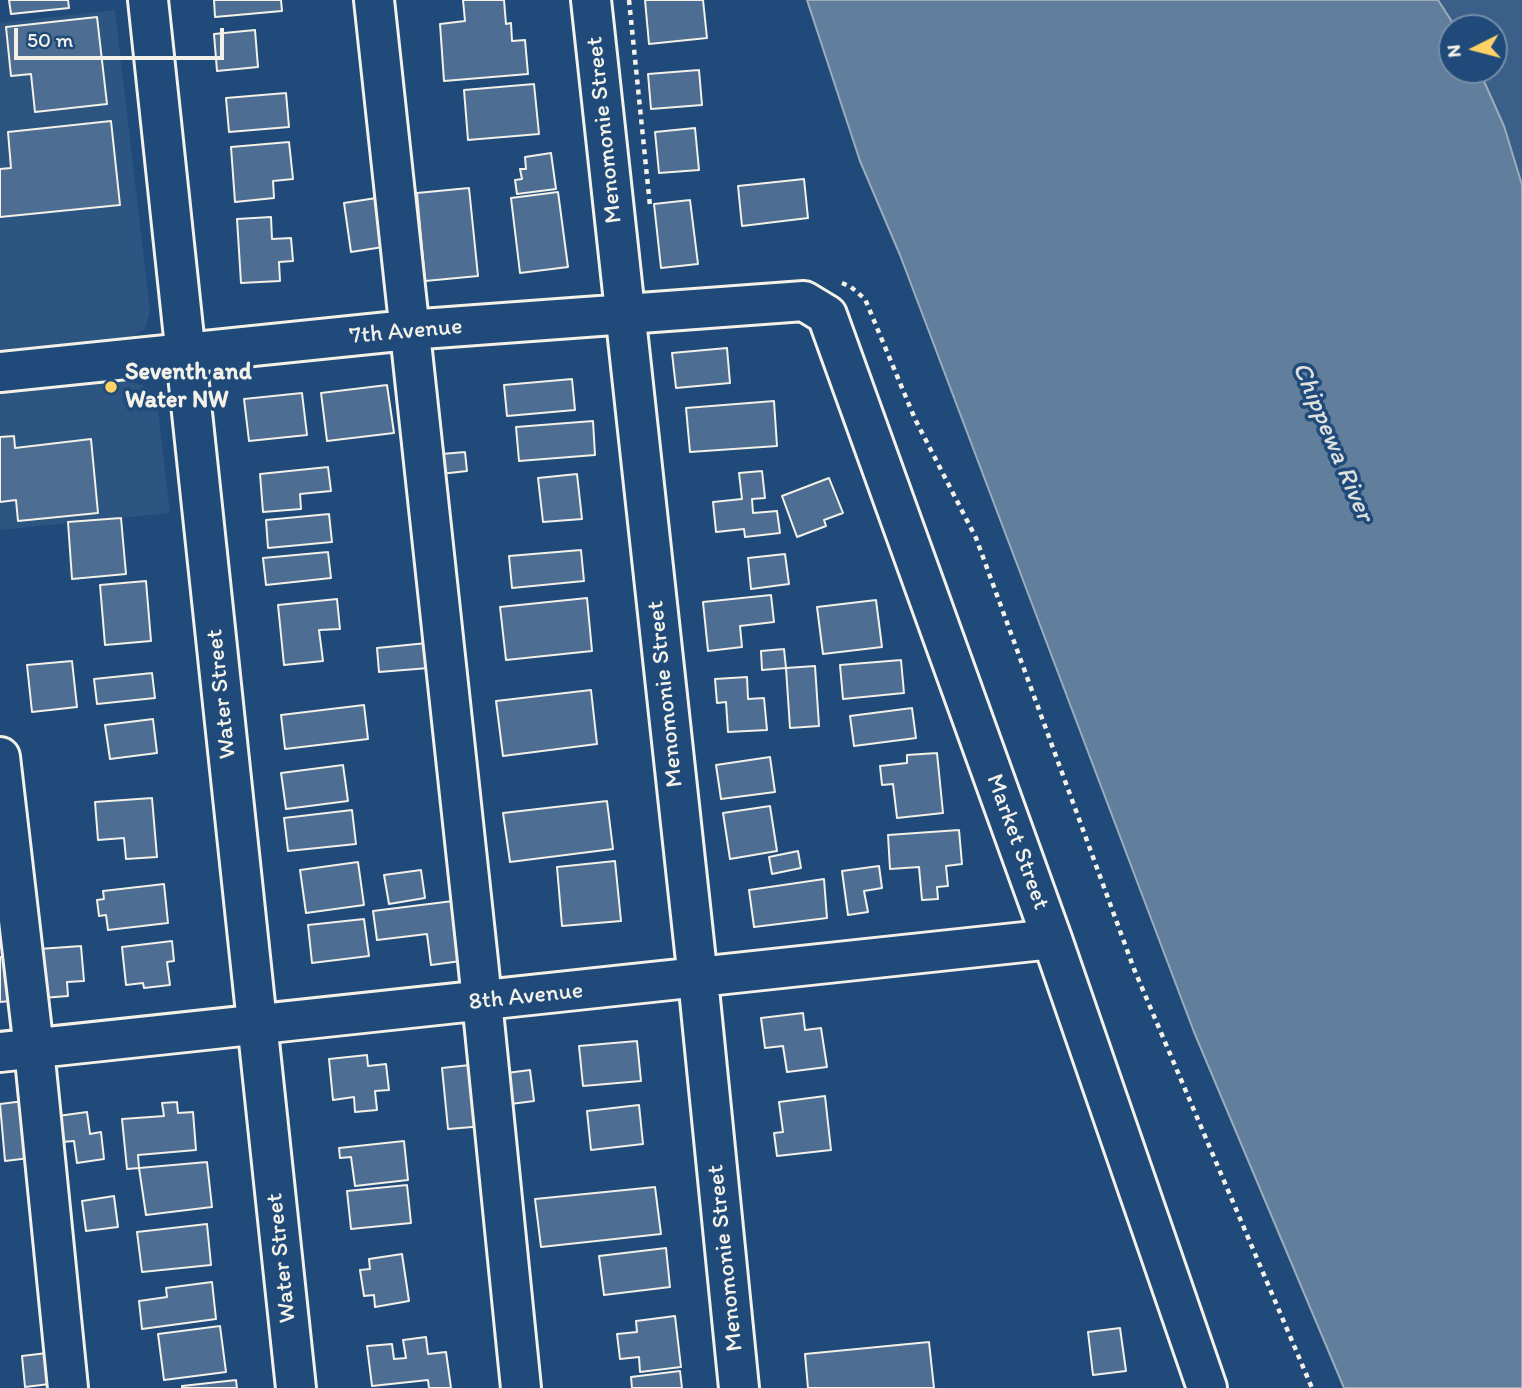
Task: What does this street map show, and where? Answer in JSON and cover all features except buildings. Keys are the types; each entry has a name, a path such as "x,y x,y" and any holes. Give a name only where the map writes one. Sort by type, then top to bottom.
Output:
{"street":[{"name":"Water Street","path":"148,0 296,1388"},
{"path":"374,0 408,330 415,366 521,1388"},
{"name":"Menomonie Street","path":"591,0 698,979 739,1388"},
{"name":"7th Avenue","path":"0,372 408,330 804,301 824,292"},
{"name":"Market Street","path":"824,292 827,315 1052,939 1207,1388"},
{"path":"0,757 17,1051 68,1388"},
{"name":"8th Avenue","path":"17,1051 1052,939"}],"path":[{"path":"629,0 650,207"},
{"path":"824,292 851,287 865,299 915,419 976,538 1134,969 1312,1388"}],"shaded area":[{"path":"1438,0 1522,0 1522,185 1504,126 1485,84 1508,84 1508,14 1447,14"},
{"path":"115,10 150,311 145,329 129,339 0,352 0,23"},
{"path":"126,379 148,388 157,402 170,513 0,530 0,394"}],"water":[{"name":"Chippewa River","path":"807,0 1438,0 1447,14 1438,14 1438,84 1485,84 1504,126 1522,185 1522,1388 1344,1388 1194,1032 900,255 860,161"}],"place":[{"name":"Seventh and Water NW","path":"111,387"}]}
